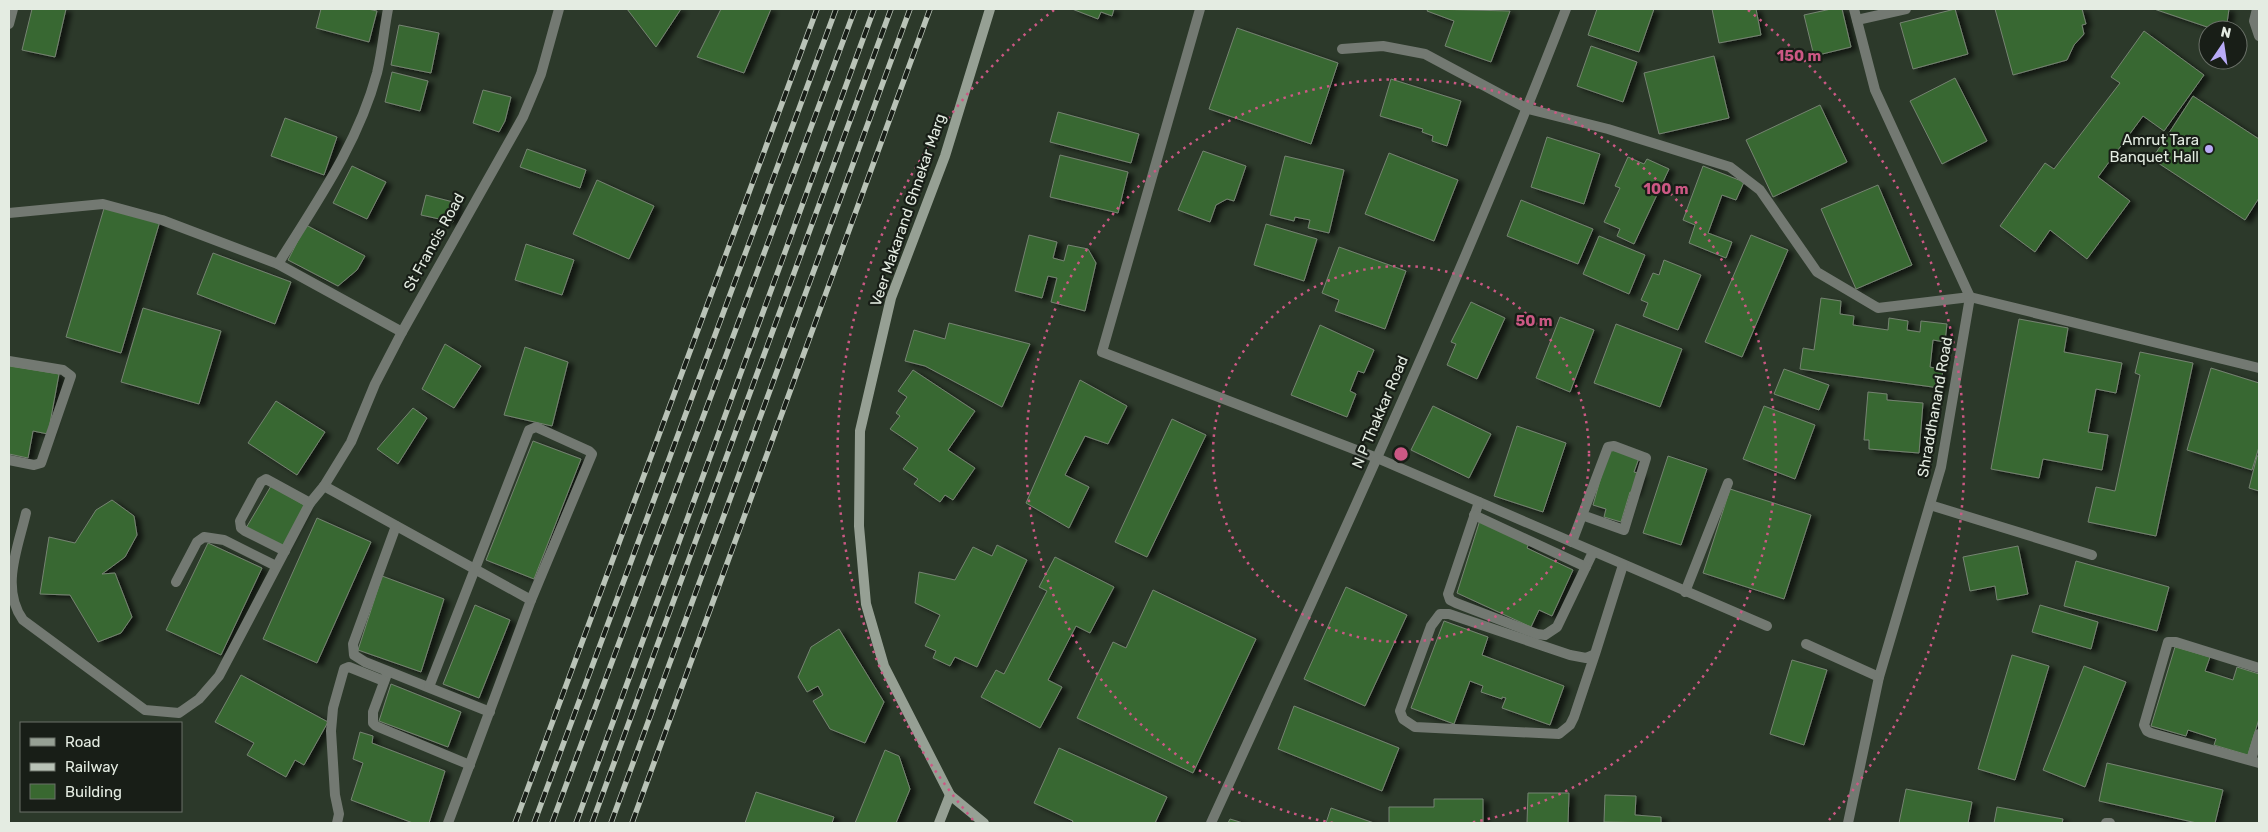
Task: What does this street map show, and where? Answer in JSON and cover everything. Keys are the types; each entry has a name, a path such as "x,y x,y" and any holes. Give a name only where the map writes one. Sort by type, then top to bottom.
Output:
{"street":[{"path":"9,24 13,9"},
{"path":"278,264 343,159 364,112 377,72 388,9"},
{"name":"St Francis Road","path":"26,512 10,580 14,608 23,620 145,710 179,713 199,699 219,676 310,503 324,486 351,442 375,384 402,332 522,117 541,74 559,9"},
{"name":"Veer Makarand Ghnekar Marg","path":"950,795 884,666 866,604 859,526 860,432 891,298 945,156 990,9"},
{"path":"1200,9 1102,352 1377,458 1767,626"},
{"name":"N P Thakkar Road","path":"1211,823 1377,458 1528,109 1566,9"},
{"path":"1854,9 1875,90 1970,297"},
{"path":"1857,20 1906,9"},
{"path":"2257,9 2254,21 2259,36"},
{"path":"1342,49 1383,46 1425,54 1528,109 1608,129 1730,168 1760,190 1818,272 1878,308 1970,297 2259,368"},
{"path":"9,213 103,204 116,206 162,220 278,264 402,332"},
{"name":"Shraddhanand Road","path":"1848,823 1879,677 1941,467 1970,297"},
{"path":"9,361 63,370 71,376 41,463 34,465 9,460"},
{"path":"430,687 474,568 532,427 536,427 589,451 592,457 531,600 448,823"},
{"path":"1572,542 1582,515 1610,446 1643,455 1646,458 1624,530 1582,515"},
{"path":"285,550 241,528 240,521 261,482 266,479 310,503"},
{"path":"1685,592 1728,483"},
{"path":"324,486 531,600"},
{"path":"1479,502 1450,587 1448,594 1450,600 1537,634 1545,635 1557,627 1593,552"},
{"path":"1930,505 2092,555"},
{"path":"1474,515 1586,567"},
{"path":"386,676 358,660 352,650 396,526"},
{"path":"1531,542 1538,528"},
{"path":"176,582 197,542 204,537 224,540 276,566"},
{"path":"1595,654 1586,658 1570,655 1450,614 1440,614 1431,626 1400,711 1403,719 1415,727 1559,734 1570,725 1574,717 1595,654 1623,565"},
{"path":"2259,668 2176,642 2168,642 2144,725 2151,732 2255,761 2259,734"},
{"path":"1806,644 1879,677"},
{"path":"337,823 339,814 334,795 330,731 333,708 344,669 349,667 430,687 490,712"},
{"path":"386,676 374,712 373,723 376,726 470,765"},
{"path":"939,823 950,795 984,823"}],"building":[{"path":"32,9 66,9 55,57 22,50"},
{"path":"321,9 368,9 377,11 369,42 316,28"},
{"path":"627,9 681,9 656,47"},
{"path":"721,9 771,9 744,73 697,57"},
{"path":"1072,9 1114,9 1112,16 1101,12 1098,19"},
{"path":"1428,9 1510,11 1491,62 1445,46 1454,21 1427,11"},
{"path":"1597,9 1654,9 1639,52 1588,35"},
{"path":"1712,9 1756,9 1761,35 1719,43"},
{"path":"1831,9 1842,9 1851,47 1814,56 1804,15"},
{"path":"1955,9 1968,54 1913,69 1900,23"},
{"path":"1995,9 2082,9 2086,24 2082,25 2084,34 2074,45 2067,60 2013,75"},
{"path":"2154,9 2229,9 2227,20 2198,20 2198,24"},
{"path":"399,25 439,33 431,73 391,65"},
{"path":"1237,28 1338,63 1311,144 1209,109"},
{"path":"2144,31 2204,75 2164,131 2143,116 2098,177 2130,201 2087,259 2050,230 2035,252 2000,226 2045,163 2054,169 2120,83 2111,77"},
{"path":"1591,46 1637,62 1623,102 1577,86"},
{"path":"1714,56 1729,118 1659,134 1644,73"},
{"path":"392,72 428,81 420,111 385,102"},
{"path":"1955,78 1987,141 1942,164 1910,101"},
{"path":"1391,79 1461,101 1447,146 1432,141 1433,136 1422,132 1423,129 1380,116"},
{"path":"483,90 511,97 505,121 499,132 473,123"},
{"name":"Amrut Tara Banquet Hall","path":"2193,96 2259,139 2259,198 2245,220 2152,159"},
{"path":"1820,105 1847,162 1773,197 1746,140"},
{"path":"1058,112 1139,134 1131,163 1050,142"},
{"path":"285,118 337,137 324,175 271,156"},
{"path":"1547,137 1600,154 1584,204 1531,187"},
{"path":"527,149 586,170 580,188 520,167"},
{"path":"1203,151 1246,166 1234,201 1227,199 1216,205 1210,222 1178,210"},
{"path":"1389,153 1458,180 1434,241 1365,214"},
{"path":"1060,155 1128,172 1118,213 1050,197"},
{"path":"1285,156 1344,170 1329,233 1308,228 1310,220 1295,217 1294,221 1270,215"},
{"path":"1628,157 1644,164 1647,159 1669,169 1634,244 1617,236 1620,229 1604,222 1620,188 1615,186"},
{"path":"352,166 386,182 367,219 333,203"},
{"path":"1703,166 1744,182 1736,200 1722,195 1708,233 1732,242 1726,258 1689,243 1695,225 1683,220"},
{"path":"597,180 654,206 629,259 573,234"},
{"path":"1878,185 1912,265 1856,289 1821,209"},
{"path":"426,195 457,203 453,222 421,215"},
{"path":"1521,200 1593,229 1578,264 1507,236"},
{"path":"105,205 160,221 121,353 66,337"},
{"path":"1266,224 1317,239 1304,281 1254,265"},
{"path":"306,225 365,256 357,270 338,286 288,260"},
{"path":"1029,235 1057,242 1053,258 1064,261 1068,245 1088,249 1096,263 1085,311 1051,302 1057,278 1048,276 1042,298 1015,291"},
{"path":"1751,235 1788,250 1742,357 1705,342"},
{"path":"1599,236 1645,255 1629,294 1583,274"},
{"path":"526,244 574,260 562,295 515,280"},
{"path":"1339,247 1406,271 1385,329 1335,311 1339,300 1322,293"},
{"path":"213,253 291,282 275,324 197,294"},
{"path":"1664,260 1701,275 1678,330 1643,316 1648,303 1641,300 1653,273 1659,275"},
{"path":"1821,298 1841,301 1840,314 1854,316 1853,325 1888,330 1889,318 1908,321 1907,330 1920,332 1921,321 1947,324 1945,342 1933,340 1930,367 1943,370 1940,388 1800,369 1803,348 1814,350"},
{"path":"1471,302 1505,318 1477,379 1447,365 1456,344 1451,342"},
{"path":"143,308 221,331 199,404 121,382"},
{"path":"1560,317 1594,330 1570,392 1536,378"},
{"path":"2019,319 2068,328 2064,352 2122,363 2116,393 2096,389 2088,432 2108,435 2102,470 2043,459 2039,478 1991,469"},
{"path":"949,323 1030,344 1002,407 925,366 905,361 914,330 945,339"},
{"path":"1616,324 1682,349 1660,407 1594,383"},
{"path":"1320,325 1374,350 1364,373 1358,371 1350,391 1356,394 1347,417 1291,395"},
{"path":"445,344 481,366 454,408 422,389"},
{"path":"525,347 568,362 552,426 504,415"},
{"path":"2140,352 2193,363 2156,536 2088,522 2096,487 2115,491 2140,375 2135,373"},
{"path":"9,366 59,374 48,434 33,431 28,458 9,454"},
{"path":"2211,368 2259,383 2259,447 2252,470 2187,450"},
{"path":"1784,369 1829,385 1819,410 1774,394"},
{"path":"913,370 975,411 948,450 975,468 953,500 945,495 940,502 914,484 918,479 903,469 918,448 890,429 900,416 896,413 907,397 898,391"},
{"path":"1080,380 1127,406 1108,444 1085,436 1065,475 1089,487 1069,528 1026,503"},
{"path":"1868,392 1887,394 1887,400 1923,403 1919,453 1869,449 1869,440 1864,440"},
{"path":"276,401 325,432 297,475 248,443"},
{"path":"1433,406 1491,434 1469,478 1411,450"},
{"path":"1764,406 1815,425 1795,479 1743,459"},
{"path":"413,408 427,418 398,464 377,449"},
{"path":"1172,419 1206,435 1147,557 1115,542"},
{"path":"1517,426 1566,443 1543,512 1494,496"},
{"path":"533,441 581,459 534,579 486,560"},
{"path":"1609,449 1639,458 1634,472 1641,474 1635,494 1630,492 1621,522 1604,517 1606,509 1593,505"},
{"path":"1668,456 1707,469 1681,545 1643,533"},
{"path":"2257,456 2259,456 2259,491 2249,488"},
{"path":"271,486 306,506 282,548 246,528"},
{"path":"1730,489 1811,515 1784,599 1703,573"},
{"path":"112,500 134,516 137,535 125,557 102,574 115,573 132,617 121,633 98,642 70,595 40,594 49,537 75,543 96,510"},
{"path":"317,518 371,542 317,663 263,639"},
{"path":"1480,520 1529,543 1527,548 1573,570 1552,616 1539,610 1531,627 1457,593"},
{"path":"208,543 262,568 221,655 166,630"},
{"path":"997,545 1027,560 977,667 955,657 950,666 933,658 936,651 925,646 940,615 915,603 919,572 955,580 973,547 992,556"},
{"path":"2018,546 2028,594 1997,600 1995,586 1970,591 1963,557"},
{"path":"1055,557 1114,587 1090,633 1076,626 1048,680 1062,687 1040,728 981,697 996,670 1004,674 1047,591 1039,587"},
{"path":"2076,561 2169,587 2157,631 2064,606"},
{"path":"382,576 444,599 421,672 358,650"},
{"path":"1346,587 1407,615 1365,706 1304,679"},
{"path":"1153,590 1256,639 1193,773 1077,718 1113,642 1126,648"},
{"path":"475,605 510,620 479,698 443,684"},
{"path":"2040,605 2098,622 2091,649 2032,632"},
{"path":"1444,621 1488,637 1482,655 1564,686 1550,725 1502,708 1506,698 1502,697 1502,699 1481,692 1483,686 1470,681 1454,724 1411,708"},
{"path":"839,629 884,702 865,743 830,729 813,701 823,695 818,686 807,692 798,677 811,647"},
{"path":"2175,647 2210,657 2205,671 2233,680 2237,667 2259,674 2259,719 2248,755 2214,745 2216,739 2188,730 2186,736 2151,726"},
{"path":"2012,655 2049,666 2015,780 1978,769"},
{"path":"1792,660 1827,670 1804,745 1770,734"},
{"path":"2084,666 2126,682 2085,787 2043,770"},
{"path":"241,675 328,722 304,765 295,760 286,777 247,755 254,743 215,722"},
{"path":"391,684 461,712 448,747 379,721"},
{"path":"1294,706 1399,748 1382,791 1278,749"},
{"path":"360,732 373,736 372,743 445,771 429,823 413,823 351,800 363,763 353,759"},
{"path":"1059,748 1167,797 1155,823 1072,823 1073,821 1034,803"},
{"path":"885,750 899,756 910,789 896,823 855,823"},
{"path":"2107,763 2223,790 2215,823 2197,823 2099,801"},
{"path":"1906,789 1972,802 1968,823 1899,823"},
{"path":"756,792 834,817 832,823 745,823"},
{"path":"1528,793 1569,793 1568,823 1527,823"},
{"path":"1605,795 1636,796 1635,815 1661,817 1661,823 1604,822"},
{"path":"1434,799 1483,799 1483,823 1389,823 1389,807 1434,807"},
{"path":"1997,807 2063,819 2062,823 1994,823"},
{"path":"1331,808 1374,823 1326,823"},
{"path":"1230,819 1243,823 1228,823"}],"railway":[{"path":"515,823 817,9"},
{"path":"534,823 836,9"},
{"path":"552,823 855,9"},
{"path":"576,823 874,9"},
{"path":"592,823 891,9"},
{"path":"611,823 910,9"},
{"path":"632,823 930,9"}],"place":[{"name":"Amrut Tara Banquet Hall","path":"2209,149"}]}
